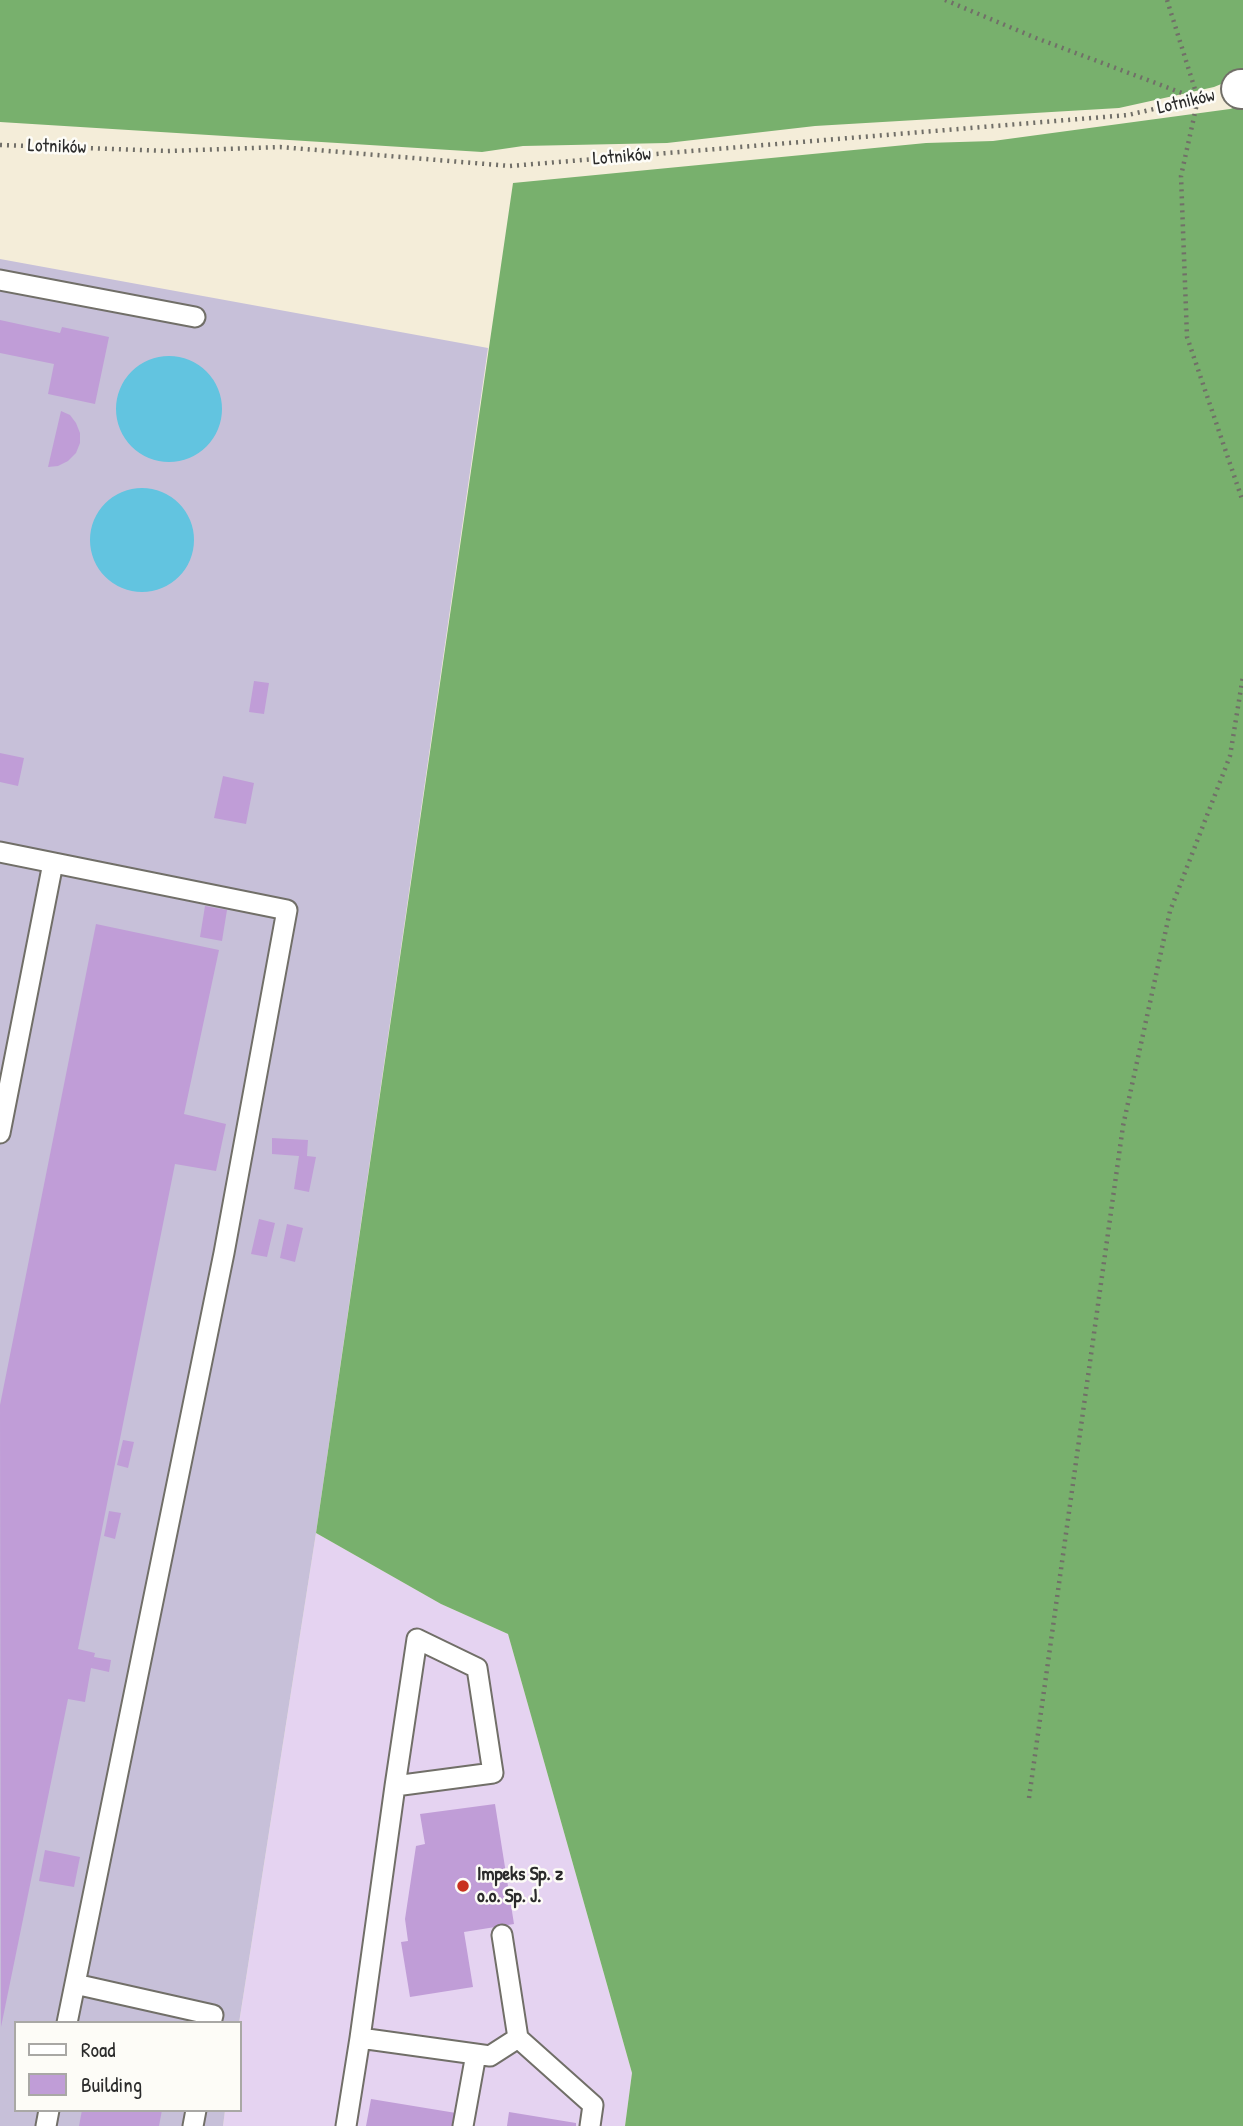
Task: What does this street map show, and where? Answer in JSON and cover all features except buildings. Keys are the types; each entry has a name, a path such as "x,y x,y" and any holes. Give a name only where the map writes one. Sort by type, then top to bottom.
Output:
{"lane":[{"path":"0,281 195,317"},
{"path":"0,852 288,910 224,1253 67,2021"},
{"path":"0,1133 53,863"},
{"path":"346,2126 360,2038 395,1786 417,1639 477,1668 493,1773 395,1786"},
{"path":"502,1935 518,2038 593,2105 590,2126"},
{"path":"75,1984 213,2015 212,2021"},
{"path":"360,2038 490,2056 518,2038"},
{"path":"463,2126 476,2054"}],"path":[{"path":"945,0 1036,38 1199,99"},
{"path":"1167,0 1199,99 1181,176 1187,337 1243,502"},
{"name":"Lotników","path":"0,145 167,151 280,147 510,166 1128,115 1242,89"},
{"path":"1029,1798 1123,1126 1170,911 1230,756 1243,677"}],"shaded area":[{"path":"0,259 488,348 316,1533 239,2021 14,2021 14,2112 225,2112 223,2126 0,2126"},
{"name":"Impeks Sp. z o.o. Sp. J.","path":"316,1533 441,1604 508,1634 632,2073 625,2126 223,2126 225,2112 242,2112 242,2021 239,2021"}],"green space":[{"path":"0,0 1243,0 1243,75 1214,87 1119,108 815,126 667,143 523,146 482,152 0,122"},
{"path":"1243,105 1243,2126 625,2126 632,2073 508,1634 441,1604 316,1533 513,183 926,143 993,141 1230,109"}],"water":[{"path":"169,356 189,360 206,372 218,389 222,409 218,429 206,446 189,458 169,462 149,458 132,446 120,429 116,409 120,389 132,372 149,360"},
{"path":"142,488 162,492 179,503 190,520 194,540 190,560 179,577 162,588 142,592 122,588 105,577 94,560 90,540 94,520 105,503 122,492"}],"place":[{"name":"Impeks Sp. z o.o. Sp. J.","path":"463,1886"}]}
